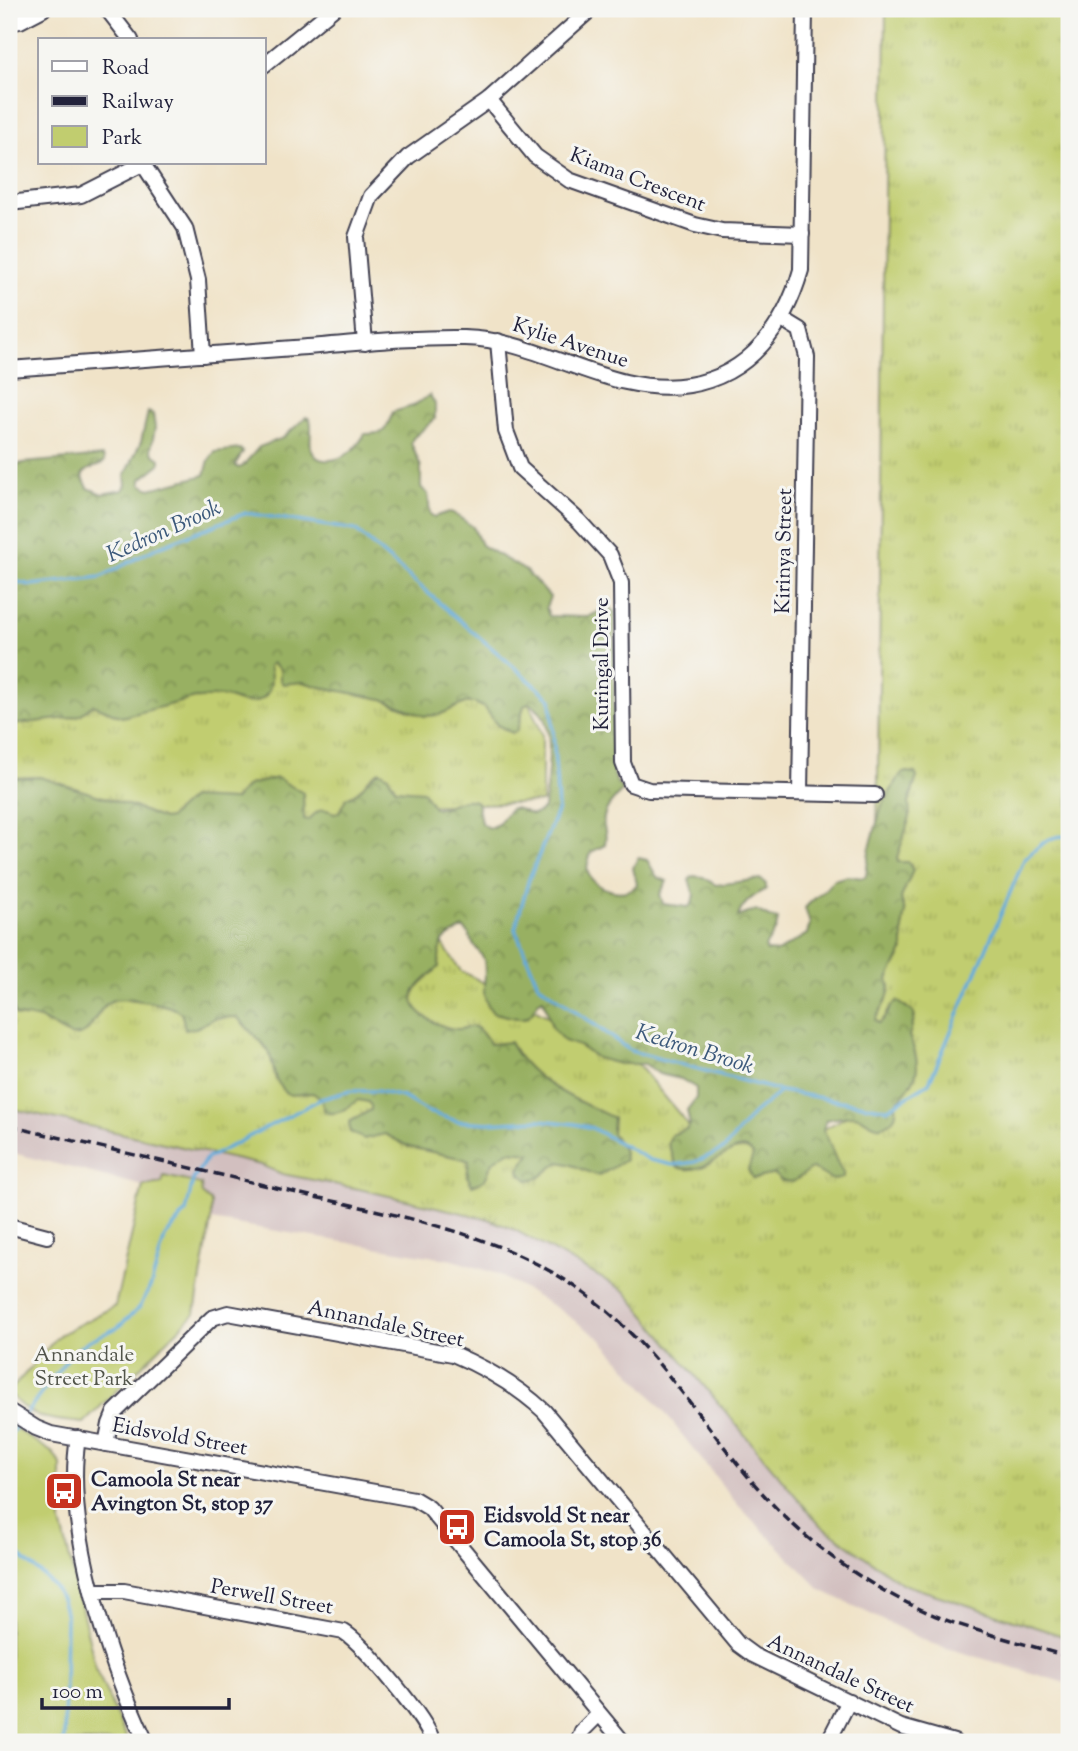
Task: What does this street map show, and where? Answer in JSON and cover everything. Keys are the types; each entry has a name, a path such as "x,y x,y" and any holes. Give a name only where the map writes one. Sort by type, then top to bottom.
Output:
{"street":[{"path":"9,23 20,21 43,9"},
{"path":"107,9 129,38"},
{"path":"266,63 333,9"},
{"path":"365,343 356,237 371,197 408,157 489,100 591,9"},
{"name":"Kylie Avenue","path":"9,369 464,338 498,341 622,382 658,388 691,385 721,375 766,341 793,298 801,270 805,9"},
{"name":"Kiama Crescent","path":"489,100 535,156 569,180 695,225 722,231 802,234"},
{"path":"9,203 81,195 142,164"},
{"path":"145,164 185,228 198,280 203,355"},
{"name":"Kirinya Street","path":"782,319 800,330 807,357 800,793"},
{"name":"Kuringal Drive","path":"498,341 506,431 520,468 579,521 610,555 621,583 623,763 631,785 649,790 875,795"},
{"path":"9,1226 47,1236"},
{"name":"Annandale Street","path":"106,1444 115,1412 212,1318 228,1313 453,1354 528,1396 544,1410 738,1644 753,1655 901,1727 954,1742"},
{"name":"Eidsvold Street","path":"10,1412 36,1428 78,1438 414,1499 429,1508 623,1742"},
{"path":"78,1438 75,1460 79,1517 93,1591 111,1658 146,1742"},
{"name":"Perwell Street","path":"93,1591 124,1591 344,1632 359,1642 425,1723 433,1742"},
{"path":"828,1742 849,1702"},
{"path":"578,1742 582,1731 599,1714"}],"shaded area":[{"path":"9,1108 261,1165 282,1174 488,1219 513,1229 625,1291 819,1524 1055,1634 1069,1638 1069,1684 930,1643 821,1590 737,1504 649,1393 601,1339 555,1307 498,1274 453,1260 211,1220 211,1202 204,1197 201,1189 162,1183 143,1186 9,1152"}],"green space":[{"path":"886,9 1069,9 1069,1638 903,1584 819,1524 625,1291 513,1229 488,1219 282,1174 261,1165 9,1108 9,603 512,662 542,734 542,802 350,808 461,971 636,1062 710,1151 792,1147 872,1102"},
{"path":"430,395 435,404 435,419 413,438 411,443 421,467 421,487 428,494 430,514 434,517 453,513 473,527 481,545 526,571 550,597 546,607 549,616 588,617 606,608 615,612 613,770 617,783 623,790 604,816 605,845 591,852 588,861 588,872 598,885 619,892 632,889 637,884 633,868 638,858 647,860 657,877 667,881 660,894 663,904 688,907 692,904 694,894 689,880 693,876 703,877 716,885 760,879 766,884 766,889 749,900 738,917 756,910 778,919 776,929 765,947 767,951 777,952 807,934 810,924 805,908 833,880 848,876 866,876 869,851 882,805 901,774 915,773 917,777 909,802 910,817 897,858 898,862 908,862 913,870 901,898 905,912 903,951 888,979 888,995 875,1020 879,1023 882,1021 897,1001 913,1012 915,1016 909,1036 916,1056 916,1072 910,1086 896,1103 896,1114 884,1126 853,1116 826,1120 823,1130 843,1177 830,1179 811,1169 793,1182 782,1181 774,1174 753,1179 748,1170 753,1155 746,1149 730,1152 700,1167 677,1167 668,1144 671,1135 687,1129 690,1125 687,1110 696,1098 696,1088 681,1079 659,1074 645,1064 619,1064 597,1058 579,1046 564,1041 553,1029 543,999 526,1018 493,1013 485,999 484,960 463,928 442,942 439,967 415,991 415,1006 435,1023 459,1029 475,1027 490,1044 510,1042 529,1068 541,1079 613,1118 612,1133 623,1149 625,1160 599,1176 559,1162 539,1178 528,1180 520,1174 519,1169 530,1153 509,1151 494,1161 483,1181 472,1185 467,1176 469,1161 409,1147 385,1134 364,1139 350,1132 349,1122 371,1110 368,1102 358,1100 342,1110 329,1113 325,1112 321,1099 313,1093 286,1093 276,1080 269,1051 237,1017 215,1018 196,1028 185,1029 181,1013 176,1010 147,1002 117,1000 104,1007 87,1031 75,1036 39,1019 15,1015 9,995 9,778 40,777 163,819 169,818 191,798 234,800 248,785 277,778 303,793 304,819 308,820 323,810 339,812 346,798 358,792 370,777 380,771 388,776 396,789 423,791 434,808 466,800 477,802 481,823 489,828 498,824 511,808 534,814 544,808 549,765 548,734 545,720 538,710 528,703 524,706 517,731 512,733 497,725 485,708 475,703 465,703 439,715 424,716 382,699 303,682 283,684 280,680 280,669 272,663 269,666 271,681 267,694 250,703 226,697 196,698 122,717 93,705 80,715 69,718 9,725 9,467 23,463 103,456 105,461 82,475 88,488 102,494 123,490 126,485 125,476 141,442 148,412 153,414 155,428 151,449 160,459 160,464 141,479 141,484 150,489 205,475 209,460 215,452 240,449 243,452 235,465 242,467 259,447 283,438 306,417 311,422 313,453 322,460 334,459 346,455 365,434 384,430 393,412 413,406"},
{"name":"Annandale Street Park","path":"164,1176 201,1184 202,1194 211,1202 211,1220 195,1313 84,1423 42,1417 24,1408 9,1392 59,1335 115,1306 143,1186 162,1183"},
{"path":"9,1424 53,1453 61,1465 61,1522 96,1669 128,1742 9,1742"}],"waterway":[{"name":"Kedron Brook","path":"9,580 31,585 101,577 158,547 246,513 355,530 551,699 558,809 529,879 515,929 538,984 631,1051 781,1091 887,1109 929,1083 1024,860 1050,839 1069,837"},
{"path":"25,1415 71,1354 88,1341 117,1328 140,1307 151,1285 165,1237 186,1212 193,1180 206,1159 321,1099 350,1091 377,1091 403,1097 428,1112 457,1121 488,1123 539,1120 575,1124 592,1128 650,1160 673,1165 695,1162 724,1149 753,1114 781,1091"},
{"path":"9,1436 20,1421"},
{"path":"9,1543 51,1584 63,1604 66,1618 64,1742"}],"railway":[{"path":"9,1126 407,1218 479,1239 548,1270 580,1290 633,1335 764,1495 806,1536 853,1572 903,1601 957,1624 1069,1657"}],"place":[{"name":"Camoola St near Avington St, stop 37","path":"64,1491"},
{"name":"Eidsvold St near Camoola St, stop 36","path":"457,1527"}]}
